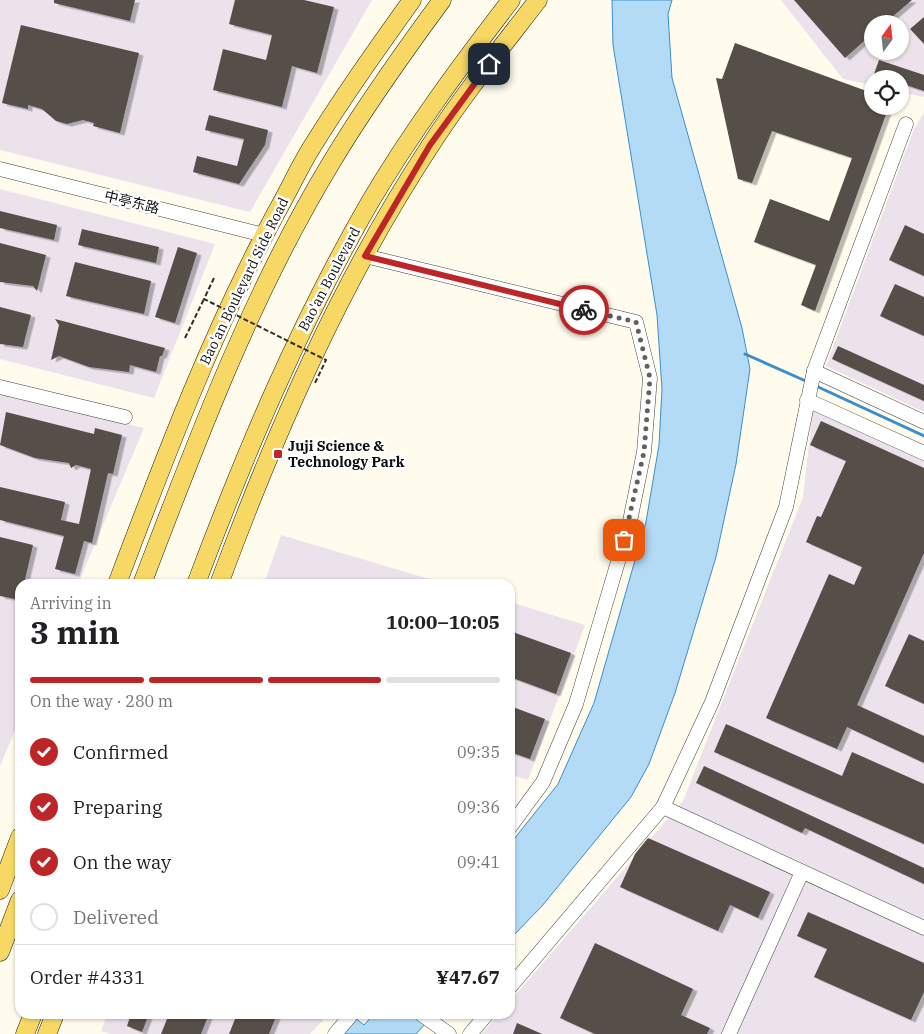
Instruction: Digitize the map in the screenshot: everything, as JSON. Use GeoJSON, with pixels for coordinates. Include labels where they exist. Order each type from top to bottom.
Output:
{"type":"FeatureCollection","features":[{"type":"Feature","properties":{"kind":"main road","name":"Bao'an Boulevard Side Road"},"geometry":{"type":"LineString","coordinates":[[119,579],[150,495],[218,328],[264,235],[310,151],[333,114],[412,0]]}},
{"type":"Feature","properties":{"kind":"main road"},"geometry":{"type":"LineString","coordinates":[[144,579],[218,388],[240,338],[330,163],[377,91],[442,0]]}},
{"type":"Feature","properties":{"kind":"main road","name":"Bao'an Boulevard"},"geometry":{"type":"LineString","coordinates":[[198,579],[240,466],[281,371],[325,283],[371,201],[413,133],[511,0]]}},
{"type":"Feature","properties":{"kind":"main road"},"geometry":{"type":"LineString","coordinates":[[221,579],[260,474],[312,358],[365,256],[430,145],[538,0]]}},
{"type":"Feature","properties":{"kind":"main road"},"geometry":{"type":"LineString","coordinates":[[333,114],[427,21]]}},
{"type":"Feature","properties":{"kind":"main road"},"geometry":{"type":"LineString","coordinates":[[240,466],[312,358]]}},
{"type":"Feature","properties":{"kind":"main road"},"geometry":{"type":"LineString","coordinates":[[150,495],[218,388]]}},
{"type":"Feature","properties":{"kind":"main road"},"geometry":{"type":"LineString","coordinates":[[0,890],[15,850]]}},
{"type":"Feature","properties":{"kind":"main road"},"geometry":{"type":"LineString","coordinates":[[0,952],[15,913]]}},
{"type":"Feature","properties":{"kind":"main road"},"geometry":{"type":"LineString","coordinates":[[25,1034],[31,1019]]}},
{"type":"Feature","properties":{"kind":"main road"},"geometry":{"type":"LineString","coordinates":[[47,1034],[53,1019]]}},
{"type":"Feature","properties":{"kind":"street"},"geometry":{"type":"LineString","coordinates":[[515,981],[663,808],[712,702],[786,507],[814,374],[906,124]]}},
{"type":"Feature","properties":{"kind":"street","name":"中亭东路"},"geometry":{"type":"LineString","coordinates":[[0,169],[264,235]]}},
{"type":"Feature","properties":{"kind":"street"},"geometry":{"type":"LineString","coordinates":[[365,256],[636,322],[650,378],[644,452],[630,521],[576,704],[543,782],[516,809]]}},
{"type":"Feature","properties":{"kind":"street"},"geometry":{"type":"LineString","coordinates":[[814,374],[924,422]]}},
{"type":"Feature","properties":{"kind":"street"},"geometry":{"type":"LineString","coordinates":[[0,387],[124,417]]}},
{"type":"Feature","properties":{"kind":"street"},"geometry":{"type":"LineString","coordinates":[[808,396],[924,453]]}},
{"type":"Feature","properties":{"kind":"street"},"geometry":{"type":"LineString","coordinates":[[663,808],[924,928]]}},
{"type":"Feature","properties":{"kind":"street"},"geometry":{"type":"LineString","coordinates":[[729,1034],[802,872]]}},
{"type":"Feature","properties":{"kind":"street"},"geometry":{"type":"LineString","coordinates":[[335,1034],[348,1019]]}},
{"type":"Feature","properties":{"kind":"street"},"geometry":{"type":"LineString","coordinates":[[429,1019],[449,1034]]}},
{"type":"Feature","properties":{"kind":"street"},"geometry":{"type":"LineString","coordinates":[[470,1034],[483,1019]]}},
{"type":"Feature","properties":{"kind":"path"},"geometry":{"type":"LineString","coordinates":[[185,338],[214,278]]}},
{"type":"Feature","properties":{"kind":"path"},"geometry":{"type":"LineString","coordinates":[[204,299],[326,360],[314,385]]}},
{"type":"Feature","properties":{"kind":"shaded area"},"geometry":{"type":"Polygon","coordinates":[[[0,0],[372,0],[250,212],[0,150],[0,0]]]}},
{"type":"Feature","properties":{"kind":"shaded area"},"geometry":{"type":"Polygon","coordinates":[[[781,0],[924,0],[924,97],[909,94],[909,70],[864,70],[864,83],[843,79],[781,0]]]}},
{"type":"Feature","properties":{"kind":"shaded area"},"geometry":{"type":"Polygon","coordinates":[[[924,113],[924,412],[826,366],[914,129],[924,113]]]}},
{"type":"Feature","properties":{"kind":"shaded area"},"geometry":{"type":"Polygon","coordinates":[[[0,189],[215,244],[154,398],[0,359],[0,189]]]}},
{"type":"Feature","properties":{"kind":"shaded area"},"geometry":{"type":"Polygon","coordinates":[[[0,393],[144,428],[80,579],[15,579],[15,731],[0,766],[0,393]]]}},
{"type":"Feature","properties":{"kind":"shaded area"},"geometry":{"type":"Polygon","coordinates":[[[813,409],[924,461],[924,1034],[481,1034],[494,1019],[515,1019],[515,995],[683,801],[803,497],[813,409]]]}},
{"type":"Feature","properties":{"kind":"shaded area"},"geometry":{"type":"Polygon","coordinates":[[[281,535],[429,579],[266,579],[281,535]]]}},
{"type":"Feature","properties":{"kind":"shaded area"},"geometry":{"type":"Polygon","coordinates":[[[515,604],[585,625],[528,780],[515,776],[515,604]]]}},
{"type":"Feature","properties":{"kind":"shaded area"},"geometry":{"type":"Polygon","coordinates":[[[106,1019],[324,1019],[310,1034],[111,1034],[101,1031],[106,1019]]]}},
{"type":"Feature","properties":{"kind":"water"},"geometry":{"type":"Polygon","coordinates":[[[612,0],[672,0],[668,14],[672,78],[742,328],[750,369],[736,464],[716,557],[675,693],[649,764],[631,797],[542,906],[515,934],[515,838],[558,784],[594,703],[646,522],[659,445],[662,389],[657,315],[613,45],[612,0]]]}},
{"type":"Feature","properties":{"kind":"water"},"geometry":{"type":"Polygon","coordinates":[[[352,1019],[356,1019],[364,1025],[369,1019],[430,1019],[416,1034],[339,1034],[352,1019]]]}},
{"type":"Feature","properties":{"kind":"building"},"geometry":{"type":"Polygon","coordinates":[[[54,0],[135,0],[130,21],[54,3],[54,0]]]}},
{"type":"Feature","properties":{"kind":"building"},"geometry":{"type":"Polygon","coordinates":[[[235,0],[304,0],[334,7],[317,73],[292,66],[282,107],[213,90],[223,49],[266,60],[272,35],[229,24],[235,0]]]}},
{"type":"Feature","properties":{"kind":"building"},"geometry":{"type":"Polygon","coordinates":[[[794,0],[912,0],[894,15],[864,15],[864,41],[845,58],[794,0]]]}},
{"type":"Feature","properties":{"kind":"building"},"geometry":{"type":"Polygon","coordinates":[[[924,17],[924,44],[910,29],[924,17]]]}},
{"type":"Feature","properties":{"kind":"building"},"geometry":{"type":"Polygon","coordinates":[[[21,25],[139,53],[120,133],[93,126],[94,123],[83,120],[67,124],[56,121],[42,109],[28,105],[28,109],[2,103],[21,25]]]}},
{"type":"Feature","properties":{"kind":"building"},"geometry":{"type":"Polygon","coordinates":[[[735,43],[864,90],[864,115],[886,115],[815,311],[801,305],[816,265],[754,242],[770,199],[829,221],[852,158],[772,131],[752,183],[738,179],[716,78],[722,79],[735,43]]]}},
{"type":"Feature","properties":{"kind":"building"},"geometry":{"type":"Polygon","coordinates":[[[879,60],[909,70],[875,70],[879,60]]]}},
{"type":"Feature","properties":{"kind":"building"},"geometry":{"type":"Polygon","coordinates":[[[909,70],[924,75],[924,91],[909,86],[909,70]]]}},
{"type":"Feature","properties":{"kind":"building"},"geometry":{"type":"Polygon","coordinates":[[[209,115],[268,130],[265,145],[239,184],[193,172],[197,156],[237,166],[244,139],[205,130],[209,115]]]}},
{"type":"Feature","properties":{"kind":"building"},"geometry":{"type":"Polygon","coordinates":[[[0,211],[57,225],[54,240],[0,228],[0,211]]]}},
{"type":"Feature","properties":{"kind":"building"},"geometry":{"type":"Polygon","coordinates":[[[905,225],[924,234],[924,276],[889,260],[905,225]]]}},
{"type":"Feature","properties":{"kind":"building"},"geometry":{"type":"Polygon","coordinates":[[[82,229],[159,247],[156,263],[78,245],[82,229]]]}},
{"type":"Feature","properties":{"kind":"building"},"geometry":{"type":"Polygon","coordinates":[[[0,243],[46,255],[37,291],[33,286],[0,282],[0,243]]]}},
{"type":"Feature","properties":{"kind":"building"},"geometry":{"type":"Polygon","coordinates":[[[178,247],[197,253],[175,323],[155,317],[178,247]]]}},
{"type":"Feature","properties":{"kind":"building"},"geometry":{"type":"Polygon","coordinates":[[[75,262],[151,281],[144,314],[66,296],[75,262]]]}},
{"type":"Feature","properties":{"kind":"building"},"geometry":{"type":"Polygon","coordinates":[[[895,284],[924,297],[924,336],[880,316],[895,284]]]}},
{"type":"Feature","properties":{"kind":"building"},"geometry":{"type":"Polygon","coordinates":[[[0,307],[31,315],[23,347],[0,344],[0,307]]]}},
{"type":"Feature","properties":{"kind":"building"},"geometry":{"type":"Polygon","coordinates":[[[55,319],[165,348],[162,356],[160,356],[156,372],[130,365],[129,372],[89,367],[59,356],[51,360],[59,325],[55,319]]]}},
{"type":"Feature","properties":{"kind":"building"},"geometry":{"type":"Polygon","coordinates":[[[838,346],[924,385],[924,401],[832,359],[838,346]]]}},
{"type":"Feature","properties":{"kind":"building"},"geometry":{"type":"Polygon","coordinates":[[[6,412],[94,434],[95,428],[122,435],[113,474],[108,473],[92,543],[84,541],[75,574],[55,569],[64,536],[0,520],[0,487],[65,502],[61,520],[79,524],[91,469],[76,465],[71,468],[69,463],[35,458],[0,445],[6,412]]]}},
{"type":"Feature","properties":{"kind":"building"},"geometry":{"type":"Polygon","coordinates":[[[821,421],[924,468],[924,553],[857,705],[924,736],[924,763],[847,727],[837,749],[766,718],[829,574],[854,585],[862,567],[806,542],[817,516],[821,517],[846,461],[810,445],[821,421]]]}},
{"type":"Feature","properties":{"kind":"building"},"geometry":{"type":"Polygon","coordinates":[[[0,537],[33,545],[25,579],[15,579],[15,599],[0,596],[0,537]]]}},
{"type":"Feature","properties":{"kind":"building"},"geometry":{"type":"Polygon","coordinates":[[[515,633],[571,653],[556,694],[515,679],[515,633]]]}},
{"type":"Feature","properties":{"kind":"building"},"geometry":{"type":"Polygon","coordinates":[[[909,634],[924,641],[924,704],[885,686],[909,634]]]}},
{"type":"Feature","properties":{"kind":"building"},"geometry":{"type":"Polygon","coordinates":[[[515,708],[545,719],[530,759],[515,754],[515,708]]]}},
{"type":"Feature","properties":{"kind":"building"},"geometry":{"type":"Polygon","coordinates":[[[726,724],[842,776],[852,752],[924,784],[924,844],[714,752],[726,724]]]}},
{"type":"Feature","properties":{"kind":"building"},"geometry":{"type":"Polygon","coordinates":[[[704,766],[924,868],[924,884],[805,828],[802,833],[696,783],[704,766]]]}},
{"type":"Feature","properties":{"kind":"building"},"geometry":{"type":"Polygon","coordinates":[[[648,838],[770,892],[758,918],[730,905],[718,931],[620,887],[635,854],[648,838]]]}},
{"type":"Feature","properties":{"kind":"building"},"geometry":{"type":"Polygon","coordinates":[[[808,912],[924,963],[924,992],[911,1020],[814,977],[827,949],[797,936],[808,912]]]}},
{"type":"Feature","properties":{"kind":"building"},"geometry":{"type":"Polygon","coordinates":[[[595,943],[693,989],[681,1015],[710,1028],[707,1034],[595,1034],[560,1018],[595,943]]]}},
{"type":"Feature","properties":{"kind":"building"},"geometry":{"type":"Polygon","coordinates":[[[129,1019],[147,1019],[142,1032],[127,1026],[129,1019]]]}},
{"type":"Feature","properties":{"kind":"building"},"geometry":{"type":"Polygon","coordinates":[[[167,1019],[207,1019],[201,1034],[161,1034],[167,1019]]]}},
{"type":"Feature","properties":{"kind":"building"},"geometry":{"type":"Polygon","coordinates":[[[235,1019],[275,1019],[269,1034],[229,1034],[235,1019]]]}},
{"type":"Feature","properties":{"kind":"building"},"geometry":{"type":"Polygon","coordinates":[[[517,1023],[542,1034],[513,1034],[517,1023]]]}},
{"type":"Feature","properties":{"kind":"waterway"},"geometry":{"type":"LineString","coordinates":[[745,354],[808,382]]}},
{"type":"Feature","properties":{"kind":"waterway"},"geometry":{"type":"LineString","coordinates":[[816,386],[924,436]]}},
{"type":"Feature","properties":{"kind":"way so far"},"geometry":{"type":"LineString","coordinates":[[584,310],[636,322],[650,378],[644,452],[630,521],[624,540]]}},
{"type":"Feature","properties":{"kind":"place","name":"Juji Science & Technology Park"},"geometry":{"type":"Point","coordinates":[278,454]}},
{"type":"Feature","properties":{"kind":"route"},"geometry":{"type":"LineString","coordinates":[[489,64],[430,145],[389,212],[365,256],[584,310]]}}]}
